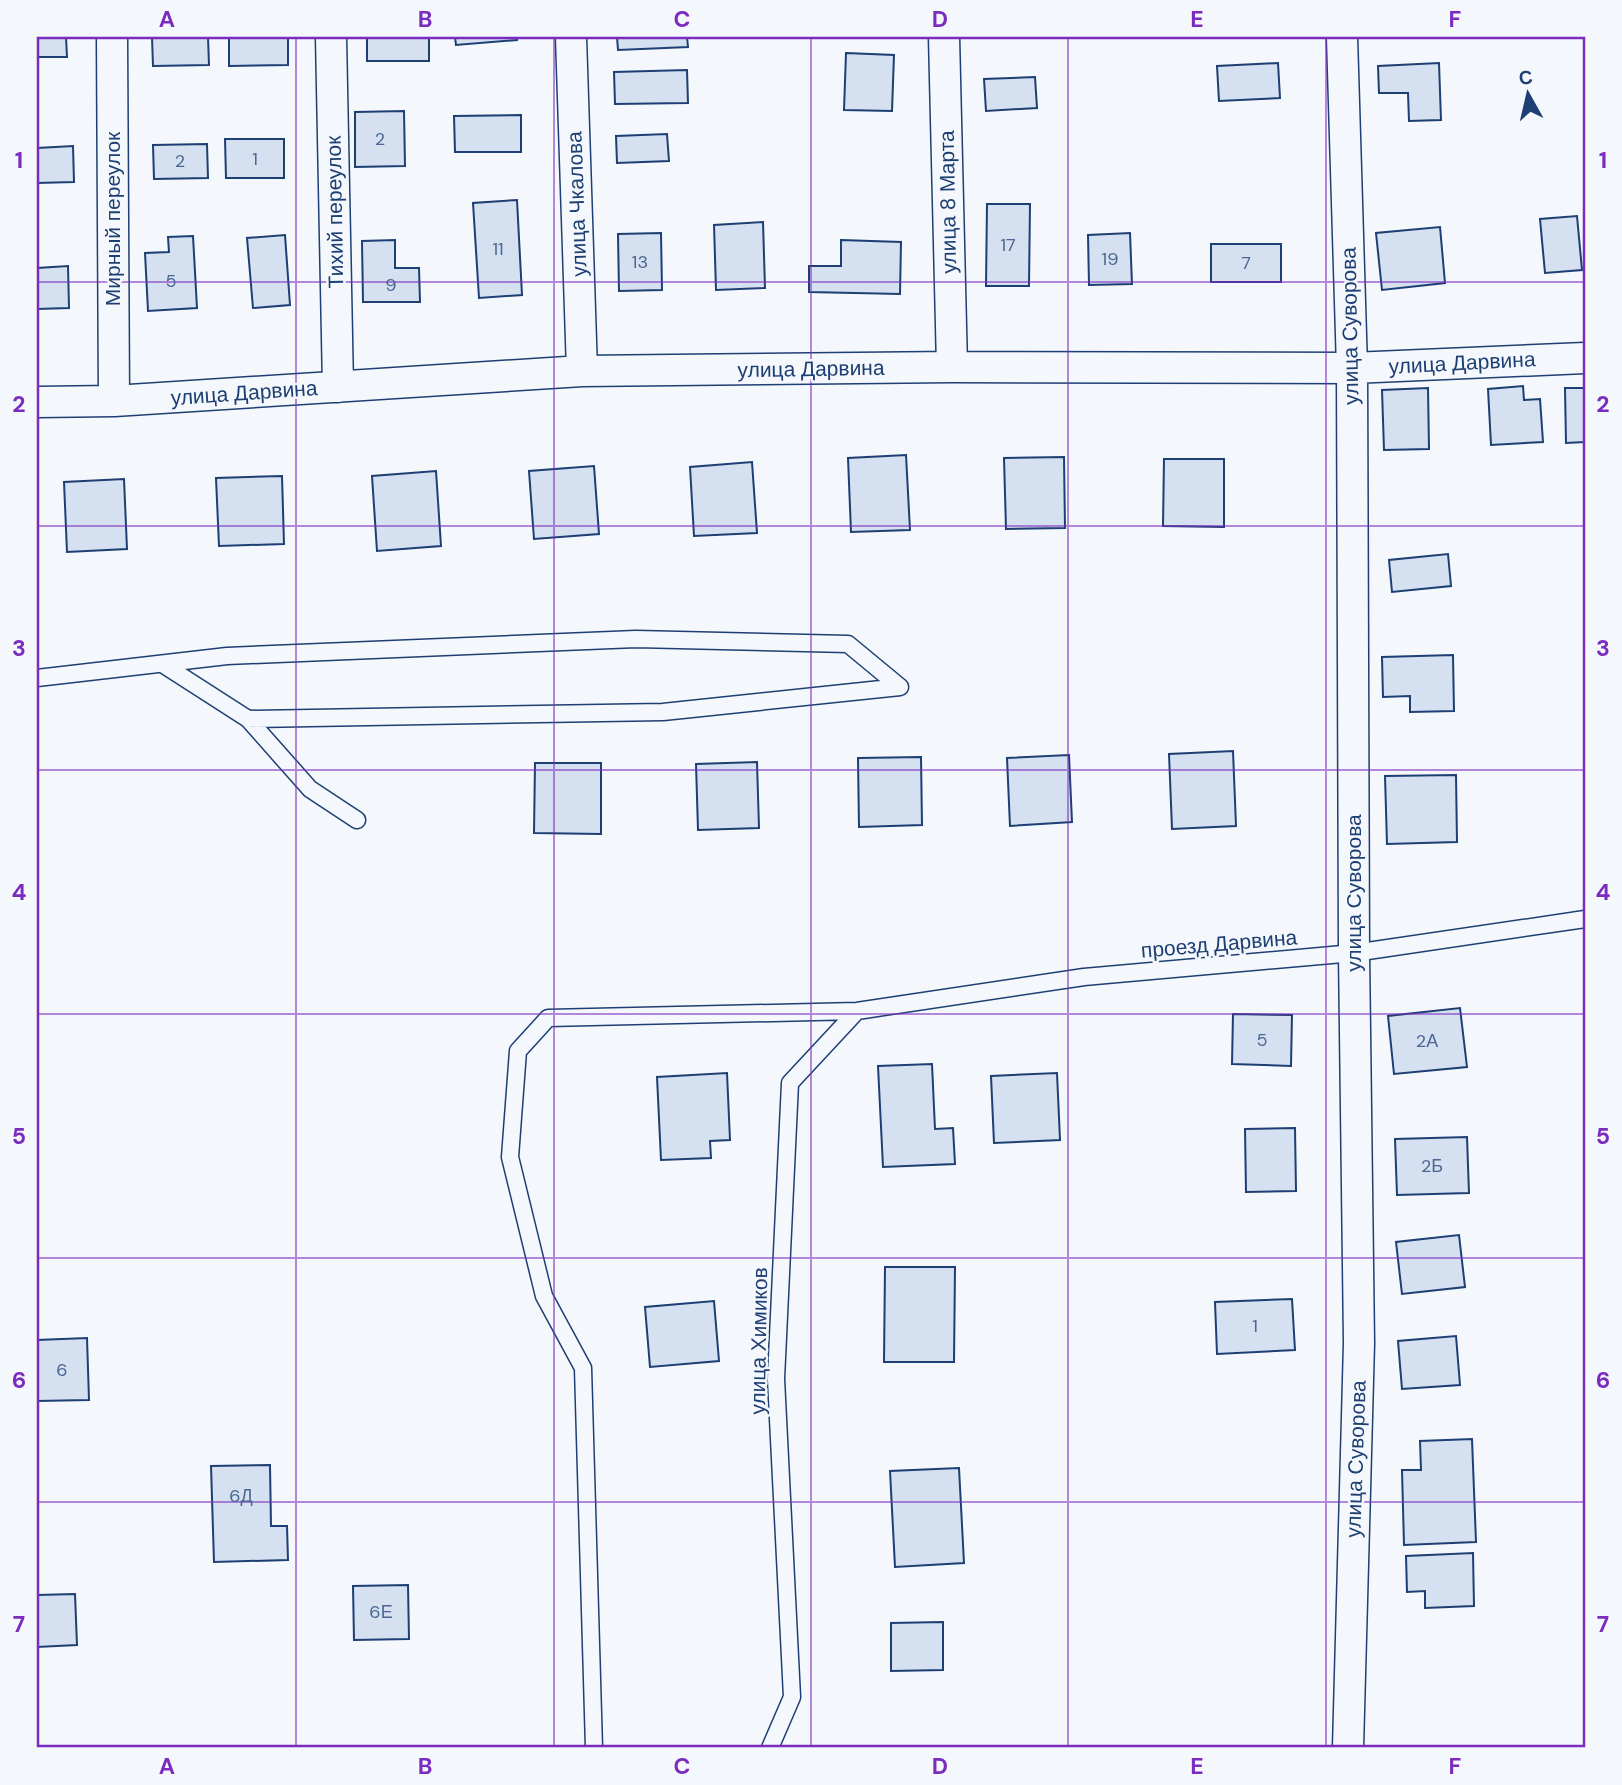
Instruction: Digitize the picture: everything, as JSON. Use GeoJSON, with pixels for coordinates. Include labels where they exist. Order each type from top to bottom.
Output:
{"type":"FeatureCollection","features":[{"type":"Feature","properties":{"kind":"street","name":"Мирный переулок"},"geometry":{"type":"LineString","coordinates":[[112,37],[114,401]]}},
{"type":"Feature","properties":{"kind":"street","name":"Тихий переулок"},"geometry":{"type":"LineString","coordinates":[[331,37],[338,387]]}},
{"type":"Feature","properties":{"kind":"street","name":"улица Чкалова"},"geometry":{"type":"LineString","coordinates":[[571,37],[582,371]]}},
{"type":"Feature","properties":{"kind":"street","name":"улица 8 Марта"},"geometry":{"type":"LineString","coordinates":[[944,37],[953,368]]}},
{"type":"Feature","properties":{"kind":"street","name":"улица Суворова"},"geometry":{"type":"LineString","coordinates":[[1342,37],[1352,368],[1354,953],[1359,1343],[1348,1748]]}},
{"type":"Feature","properties":{"kind":"street","name":"улица Дарвина"},"geometry":{"type":"LineString","coordinates":[[37,402],[114,401],[582,371],[1352,368],[1585,358]]}},
{"type":"Feature","properties":{"kind":"lane"},"geometry":{"type":"LineString","coordinates":[[37,678],[226,656],[636,639],[848,644],[900,687],[663,712],[248,719]]}},
{"type":"Feature","properties":{"kind":"lane"},"geometry":{"type":"LineString","coordinates":[[164,665],[248,719],[310,789],[357,820]]}},
{"type":"Feature","properties":{"kind":"lane","name":"проезд Дарвина"},"geometry":{"type":"LineString","coordinates":[[594,1748],[583,1367],[544,1297],[510,1157],[519,1051],[548,1018],[857,1011],[1084,977],[1354,953],[1585,919]]}},
{"type":"Feature","properties":{"kind":"lane","name":"улица Химиков"},"geometry":{"type":"LineString","coordinates":[[770,1748],[792,1697],[776,1379],[790,1083],[857,1011]]}},
{"type":"Feature","properties":{"kind":"building"},"geometry":{"type":"Polygon","coordinates":[[[37,37],[66,37],[67,57],[37,57],[37,37]]]}},
{"type":"Feature","properties":{"kind":"building"},"geometry":{"type":"Polygon","coordinates":[[[152,37],[208,37],[209,65],[153,66],[152,37]]]}},
{"type":"Feature","properties":{"kind":"building"},"geometry":{"type":"Polygon","coordinates":[[[229,37],[288,37],[288,65],[229,66],[229,37]]]}},
{"type":"Feature","properties":{"kind":"building"},"geometry":{"type":"Polygon","coordinates":[[[367,37],[429,37],[429,61],[367,61],[367,37]]]}},
{"type":"Feature","properties":{"kind":"building"},"geometry":{"type":"Polygon","coordinates":[[[455,37],[517,37],[517,40],[456,45],[455,37]]]}},
{"type":"Feature","properties":{"kind":"building"},"geometry":{"type":"Polygon","coordinates":[[[617,37],[687,37],[688,47],[618,50],[617,37]]]}},
{"type":"Feature","properties":{"kind":"building"},"geometry":{"type":"Polygon","coordinates":[[[846,53],[894,55],[892,111],[844,110],[846,53]]]}},
{"type":"Feature","properties":{"kind":"building"},"geometry":{"type":"Polygon","coordinates":[[[1278,63],[1280,98],[1219,101],[1217,66],[1278,63]]]}},
{"type":"Feature","properties":{"kind":"building"},"geometry":{"type":"Polygon","coordinates":[[[1439,63],[1441,120],[1409,121],[1408,93],[1379,93],[1378,66],[1439,63]]]}},
{"type":"Feature","properties":{"kind":"building"},"geometry":{"type":"Polygon","coordinates":[[[687,70],[688,103],[615,104],[614,72],[687,70]]]}},
{"type":"Feature","properties":{"kind":"building"},"geometry":{"type":"Polygon","coordinates":[[[1035,77],[1037,108],[986,111],[984,79],[1035,77]]]}},
{"type":"Feature","properties":{"kind":"building"},"geometry":{"type":"Polygon","coordinates":[[[404,111],[405,166],[355,167],[355,112],[404,111]]]}},
{"type":"Feature","properties":{"kind":"building"},"geometry":{"type":"Polygon","coordinates":[[[521,115],[521,152],[455,152],[454,116],[521,115]]]}},
{"type":"Feature","properties":{"kind":"building"},"geometry":{"type":"Polygon","coordinates":[[[667,134],[669,161],[617,163],[616,136],[667,134]]]}},
{"type":"Feature","properties":{"kind":"building"},"geometry":{"type":"Polygon","coordinates":[[[225,139],[284,139],[284,178],[226,178],[225,139]]]}},
{"type":"Feature","properties":{"kind":"building"},"geometry":{"type":"Polygon","coordinates":[[[207,144],[208,178],[154,179],[153,145],[207,144]]]}},
{"type":"Feature","properties":{"kind":"building"},"geometry":{"type":"Polygon","coordinates":[[[73,146],[74,182],[37,183],[37,148],[73,146]]]}},
{"type":"Feature","properties":{"kind":"building"},"geometry":{"type":"Polygon","coordinates":[[[517,200],[522,295],[479,298],[473,203],[517,200]]]}},
{"type":"Feature","properties":{"kind":"building"},"geometry":{"type":"Polygon","coordinates":[[[987,204],[1030,204],[1029,286],[986,286],[987,204]]]}},
{"type":"Feature","properties":{"kind":"building"},"geometry":{"type":"Polygon","coordinates":[[[1577,216],[1582,270],[1545,273],[1540,219],[1577,216]]]}},
{"type":"Feature","properties":{"kind":"building"},"geometry":{"type":"Polygon","coordinates":[[[763,222],[765,288],[716,290],[714,225],[763,222]]]}},
{"type":"Feature","properties":{"kind":"building"},"geometry":{"type":"Polygon","coordinates":[[[1440,227],[1445,283],[1382,290],[1376,233],[1440,227]]]}},
{"type":"Feature","properties":{"kind":"building"},"geometry":{"type":"Polygon","coordinates":[[[661,233],[662,290],[619,291],[618,234],[661,233]]]}},
{"type":"Feature","properties":{"kind":"building"},"geometry":{"type":"Polygon","coordinates":[[[1130,233],[1132,284],[1089,285],[1088,235],[1130,233]]]}},
{"type":"Feature","properties":{"kind":"building"},"geometry":{"type":"Polygon","coordinates":[[[285,235],[290,305],[253,308],[247,238],[285,235]]]}},
{"type":"Feature","properties":{"kind":"building"},"geometry":{"type":"Polygon","coordinates":[[[193,236],[197,308],[148,311],[145,253],[169,252],[168,237],[193,236]]]}},
{"type":"Feature","properties":{"kind":"building"},"geometry":{"type":"Polygon","coordinates":[[[395,240],[395,268],[419,268],[420,302],[363,302],[362,241],[395,240]]]}},
{"type":"Feature","properties":{"kind":"building"},"geometry":{"type":"Polygon","coordinates":[[[841,240],[901,242],[900,294],[809,292],[809,266],[841,266],[841,240]]]}},
{"type":"Feature","properties":{"kind":"building"},"geometry":{"type":"Polygon","coordinates":[[[1211,244],[1281,244],[1281,282],[1211,282],[1211,244]]]}},
{"type":"Feature","properties":{"kind":"building"},"geometry":{"type":"Polygon","coordinates":[[[68,266],[69,308],[37,309],[37,268],[68,266]]]}},
{"type":"Feature","properties":{"kind":"building"},"geometry":{"type":"Polygon","coordinates":[[[1523,386],[1524,400],[1540,399],[1543,442],[1491,445],[1488,389],[1523,386]]]}},
{"type":"Feature","properties":{"kind":"building"},"geometry":{"type":"Polygon","coordinates":[[[1428,388],[1429,449],[1384,450],[1382,390],[1428,388]]]}},
{"type":"Feature","properties":{"kind":"building"},"geometry":{"type":"Polygon","coordinates":[[[1565,388],[1585,388],[1585,442],[1566,443],[1565,388]]]}},
{"type":"Feature","properties":{"kind":"building"},"geometry":{"type":"Polygon","coordinates":[[[906,455],[910,530],[851,532],[848,458],[906,455]]]}},
{"type":"Feature","properties":{"kind":"building"},"geometry":{"type":"Polygon","coordinates":[[[1064,457],[1065,528],[1006,529],[1004,458],[1064,457]]]}},
{"type":"Feature","properties":{"kind":"building"},"geometry":{"type":"Polygon","coordinates":[[[1164,459],[1224,459],[1224,527],[1163,526],[1164,459]]]}},
{"type":"Feature","properties":{"kind":"building"},"geometry":{"type":"Polygon","coordinates":[[[752,462],[757,533],[694,536],[690,467],[752,462]]]}},
{"type":"Feature","properties":{"kind":"building"},"geometry":{"type":"Polygon","coordinates":[[[594,466],[599,534],[534,539],[529,471],[594,466]]]}},
{"type":"Feature","properties":{"kind":"building"},"geometry":{"type":"Polygon","coordinates":[[[436,471],[441,546],[377,551],[372,476],[436,471]]]}},
{"type":"Feature","properties":{"kind":"building"},"geometry":{"type":"Polygon","coordinates":[[[282,476],[284,544],[219,546],[216,478],[282,476]]]}},
{"type":"Feature","properties":{"kind":"building"},"geometry":{"type":"Polygon","coordinates":[[[124,479],[127,549],[67,552],[64,482],[124,479]]]}},
{"type":"Feature","properties":{"kind":"building"},"geometry":{"type":"Polygon","coordinates":[[[1448,554],[1451,586],[1392,592],[1389,560],[1448,554]]]}},
{"type":"Feature","properties":{"kind":"building"},"geometry":{"type":"Polygon","coordinates":[[[1453,655],[1454,711],[1410,712],[1410,696],[1383,697],[1382,657],[1453,655]]]}},
{"type":"Feature","properties":{"kind":"building"},"geometry":{"type":"Polygon","coordinates":[[[1233,751],[1236,826],[1172,829],[1169,754],[1233,751]]]}},
{"type":"Feature","properties":{"kind":"building"},"geometry":{"type":"Polygon","coordinates":[[[1069,755],[1072,822],[1010,826],[1007,758],[1069,755]]]}},
{"type":"Feature","properties":{"kind":"building"},"geometry":{"type":"Polygon","coordinates":[[[921,757],[922,825],[859,827],[858,758],[921,757]]]}},
{"type":"Feature","properties":{"kind":"building"},"geometry":{"type":"Polygon","coordinates":[[[757,762],[759,828],[698,830],[696,764],[757,762]]]}},
{"type":"Feature","properties":{"kind":"building"},"geometry":{"type":"Polygon","coordinates":[[[535,763],[601,763],[601,834],[534,833],[535,763]]]}},
{"type":"Feature","properties":{"kind":"building"},"geometry":{"type":"Polygon","coordinates":[[[1456,775],[1457,842],[1387,844],[1385,776],[1456,775]]]}},
{"type":"Feature","properties":{"kind":"building"},"geometry":{"type":"Polygon","coordinates":[[[1460,1008],[1467,1067],[1394,1074],[1388,1016],[1460,1008]]]}},
{"type":"Feature","properties":{"kind":"building"},"geometry":{"type":"Polygon","coordinates":[[[1233,1014],[1292,1015],[1291,1066],[1232,1064],[1233,1014]]]}},
{"type":"Feature","properties":{"kind":"building"},"geometry":{"type":"Polygon","coordinates":[[[932,1064],[935,1129],[953,1128],[955,1164],[883,1167],[878,1066],[932,1064]]]}},
{"type":"Feature","properties":{"kind":"building"},"geometry":{"type":"Polygon","coordinates":[[[727,1073],[730,1140],[710,1141],[711,1158],[661,1160],[657,1077],[727,1073]]]}},
{"type":"Feature","properties":{"kind":"building"},"geometry":{"type":"Polygon","coordinates":[[[1057,1073],[1060,1140],[994,1143],[991,1076],[1057,1073]]]}},
{"type":"Feature","properties":{"kind":"building"},"geometry":{"type":"Polygon","coordinates":[[[1295,1128],[1296,1191],[1246,1192],[1245,1129],[1295,1128]]]}},
{"type":"Feature","properties":{"kind":"building"},"geometry":{"type":"Polygon","coordinates":[[[1467,1137],[1469,1193],[1397,1195],[1395,1139],[1467,1137]]]}},
{"type":"Feature","properties":{"kind":"building"},"geometry":{"type":"Polygon","coordinates":[[[1459,1235],[1465,1287],[1402,1294],[1396,1242],[1459,1235]]]}},
{"type":"Feature","properties":{"kind":"building"},"geometry":{"type":"Polygon","coordinates":[[[885,1267],[955,1267],[954,1362],[884,1362],[885,1267]]]}},
{"type":"Feature","properties":{"kind":"building"},"geometry":{"type":"Polygon","coordinates":[[[1292,1299],[1295,1350],[1217,1354],[1215,1302],[1292,1299]]]}},
{"type":"Feature","properties":{"kind":"building"},"geometry":{"type":"Polygon","coordinates":[[[714,1301],[719,1361],[650,1367],[645,1307],[714,1301]]]}},
{"type":"Feature","properties":{"kind":"building"},"geometry":{"type":"Polygon","coordinates":[[[1456,1336],[1460,1385],[1402,1389],[1398,1341],[1456,1336]]]}},
{"type":"Feature","properties":{"kind":"building"},"geometry":{"type":"Polygon","coordinates":[[[87,1338],[89,1400],[37,1401],[37,1340],[87,1338]]]}},
{"type":"Feature","properties":{"kind":"building"},"geometry":{"type":"Polygon","coordinates":[[[1472,1439],[1476,1542],[1404,1545],[1402,1470],[1421,1470],[1420,1441],[1472,1439]]]}},
{"type":"Feature","properties":{"kind":"building"},"geometry":{"type":"Polygon","coordinates":[[[270,1465],[271,1526],[287,1526],[288,1560],[214,1562],[211,1466],[270,1465]]]}},
{"type":"Feature","properties":{"kind":"building"},"geometry":{"type":"Polygon","coordinates":[[[959,1468],[964,1563],[895,1567],[890,1471],[959,1468]]]}},
{"type":"Feature","properties":{"kind":"building"},"geometry":{"type":"Polygon","coordinates":[[[1473,1553],[1474,1606],[1425,1608],[1425,1591],[1407,1592],[1406,1556],[1473,1553]]]}},
{"type":"Feature","properties":{"kind":"building"},"geometry":{"type":"Polygon","coordinates":[[[408,1585],[409,1639],[354,1640],[353,1586],[408,1585]]]}},
{"type":"Feature","properties":{"kind":"building"},"geometry":{"type":"Polygon","coordinates":[[[75,1594],[77,1645],[37,1647],[37,1595],[75,1594]]]}},
{"type":"Feature","properties":{"kind":"building"},"geometry":{"type":"Polygon","coordinates":[[[943,1622],[943,1670],[891,1671],[891,1623],[943,1622]]]}}]}
